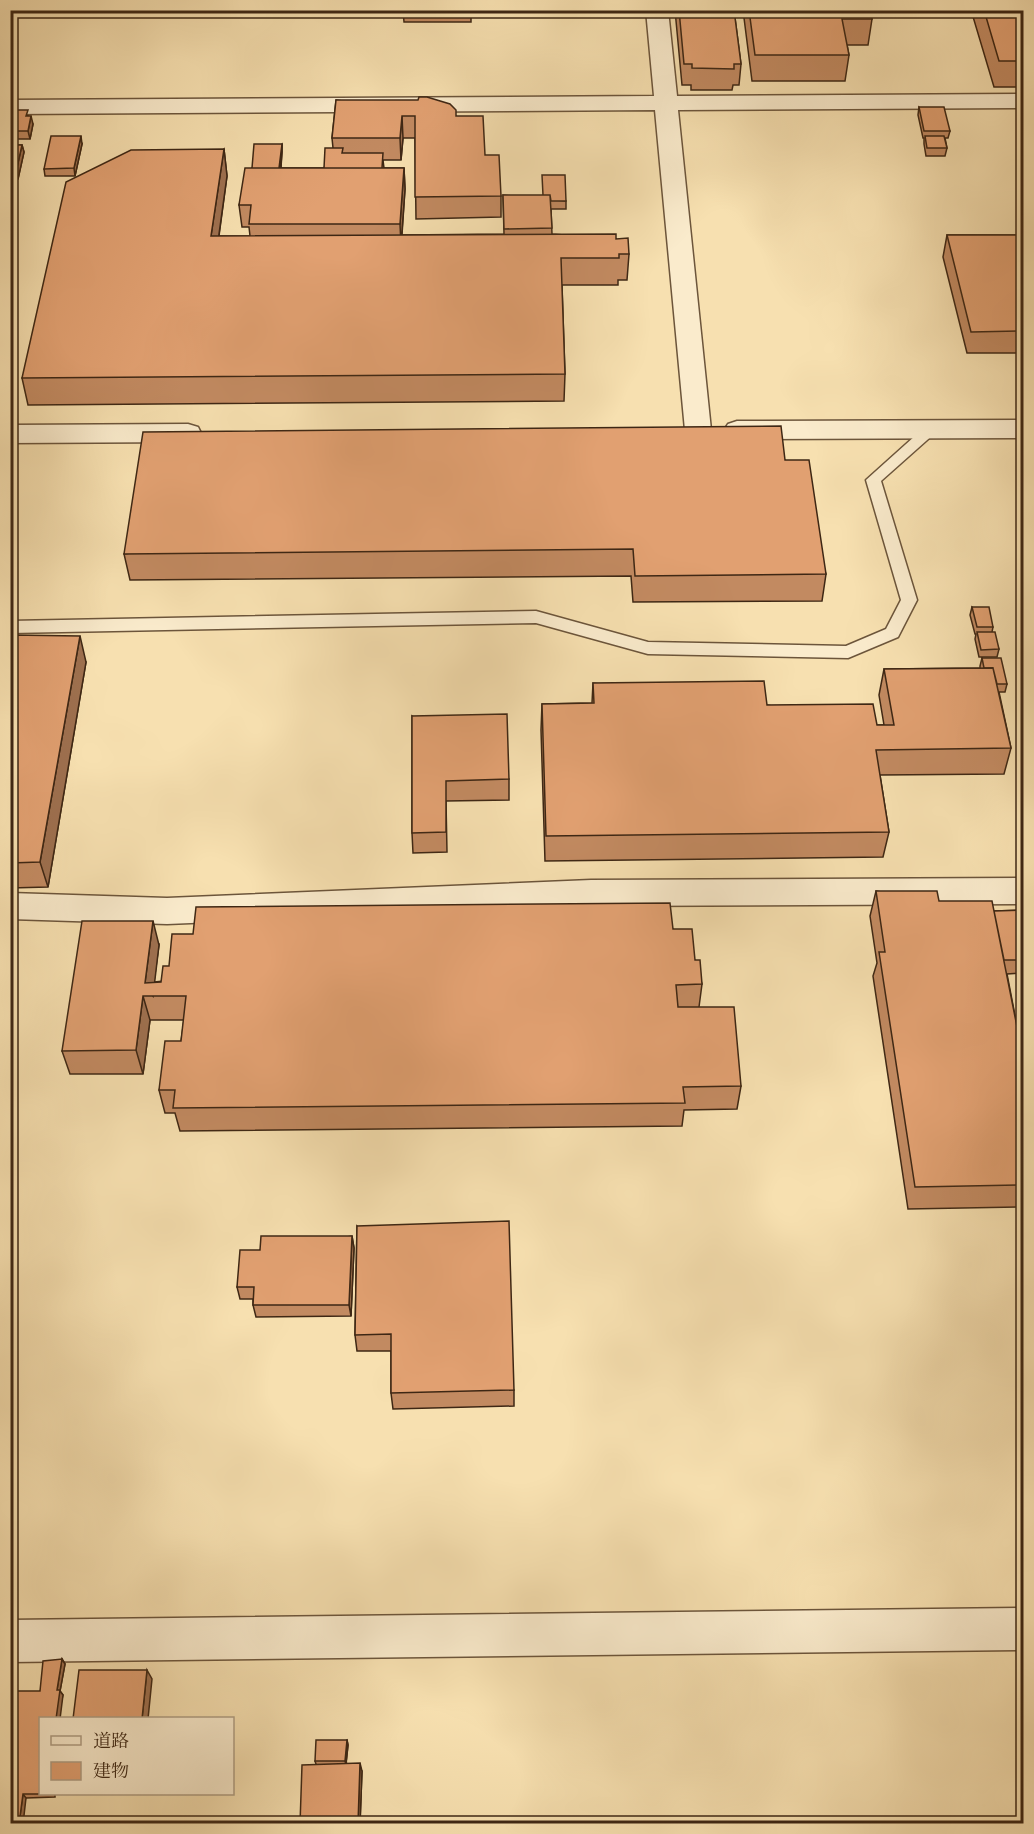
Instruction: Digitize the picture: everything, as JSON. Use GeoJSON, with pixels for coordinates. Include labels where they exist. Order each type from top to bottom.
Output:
{"type":"FeatureCollection","features":[{"type":"Feature","properties":{"kind":"street"},"geometry":{"type":"LineString","coordinates":[[657,10],[667,103],[686,430],[1023,429]]}},
{"type":"Feature","properties":{"kind":"street"},"geometry":{"type":"LineString","coordinates":[[10,108],[1023,101]]}},
{"type":"Feature","properties":{"kind":"street"},"geometry":{"type":"LineString","coordinates":[[10,434],[212,433]]}},
{"type":"Feature","properties":{"kind":"street"},"geometry":{"type":"LineString","coordinates":[[10,906],[167,911],[591,894],[1023,891]]}},
{"type":"Feature","properties":{"kind":"street"},"geometry":{"type":"LineString","coordinates":[[10,1641],[1023,1629]]}},
{"type":"Feature","properties":{"kind":"lane"},"geometry":{"type":"LineString","coordinates":[[10,627],[536,617],[648,648],[848,651],[892,633],[909,600],[873,480],[930,429]]}},
{"type":"Feature","properties":{"kind":"building"},"geometry":{"type":"Polygon","coordinates":[[[679,10],[734,10],[741,64],[734,64],[734,69],[692,68],[692,64],[684,64],[679,10]]]}},
{"type":"Feature","properties":{"kind":"building"},"geometry":{"type":"Polygon","coordinates":[[[749,10],[870,10],[872,19],[842,19],[849,55],[755,55],[749,10]]]}},
{"type":"Feature","properties":{"kind":"building"},"geometry":{"type":"Polygon","coordinates":[[[984,10],[1023,10],[1023,61],[999,61],[984,10]]]}},
{"type":"Feature","properties":{"kind":"building"},"geometry":{"type":"Polygon","coordinates":[[[419,97],[450,104],[456,110],[456,116],[483,116],[485,155],[499,155],[501,196],[415,197],[415,116],[402,116],[400,138],[332,138],[336,100],[418,100],[419,97]]]}},
{"type":"Feature","properties":{"kind":"building"},"geometry":{"type":"Polygon","coordinates":[[[919,107],[944,107],[950,131],[924,131],[919,107]]]}},
{"type":"Feature","properties":{"kind":"building"},"geometry":{"type":"Polygon","coordinates":[[[10,110],[28,110],[26,116],[31,116],[28,131],[10,131],[10,110]]]}},
{"type":"Feature","properties":{"kind":"building"},"geometry":{"type":"Polygon","coordinates":[[[51,136],[81,136],[74,168],[44,169],[51,136]]]}},
{"type":"Feature","properties":{"kind":"building"},"geometry":{"type":"Polygon","coordinates":[[[925,136],[944,136],[947,148],[927,148],[925,136]]]}},
{"type":"Feature","properties":{"kind":"building"},"geometry":{"type":"Polygon","coordinates":[[[254,144],[282,144],[279,168],[252,168],[254,144]]]}},
{"type":"Feature","properties":{"kind":"building"},"geometry":{"type":"Polygon","coordinates":[[[10,145],[22,145],[16,172],[10,172],[10,145]]]}},
{"type":"Feature","properties":{"kind":"building"},"geometry":{"type":"Polygon","coordinates":[[[325,148],[343,148],[342,153],[383,153],[382,168],[324,168],[325,148]]]}},
{"type":"Feature","properties":{"kind":"building"},"geometry":{"type":"Polygon","coordinates":[[[224,149],[211,236],[616,234],[616,239],[628,238],[629,254],[619,254],[619,258],[561,258],[565,374],[22,378],[66,182],[131,150],[224,149]]]}},
{"type":"Feature","properties":{"kind":"building"},"geometry":{"type":"Polygon","coordinates":[[[245,168],[404,168],[400,224],[249,224],[251,205],[239,205],[245,168]]]}},
{"type":"Feature","properties":{"kind":"building"},"geometry":{"type":"Polygon","coordinates":[[[542,175],[565,175],[566,201],[551,201],[550,195],[543,195],[542,175]]]}},
{"type":"Feature","properties":{"kind":"building"},"geometry":{"type":"Polygon","coordinates":[[[503,195],[550,195],[552,228],[504,229],[503,195]]]}},
{"type":"Feature","properties":{"kind":"building"},"geometry":{"type":"Polygon","coordinates":[[[947,235],[1023,235],[1023,331],[971,332],[947,235]]]}},
{"type":"Feature","properties":{"kind":"building"},"geometry":{"type":"Polygon","coordinates":[[[781,426],[785,460],[809,460],[826,574],[635,576],[633,549],[124,554],[143,432],[781,426]]]}},
{"type":"Feature","properties":{"kind":"building"},"geometry":{"type":"Polygon","coordinates":[[[972,607],[989,607],[993,627],[977,627],[972,607]]]}},
{"type":"Feature","properties":{"kind":"building"},"geometry":{"type":"Polygon","coordinates":[[[977,632],[995,632],[999,649],[981,650],[977,632]]]}},
{"type":"Feature","properties":{"kind":"building"},"geometry":{"type":"Polygon","coordinates":[[[10,635],[80,636],[40,862],[10,863],[10,635]]]}},
{"type":"Feature","properties":{"kind":"building"},"geometry":{"type":"Polygon","coordinates":[[[982,658],[1001,658],[1007,684],[997,684],[993,668],[984,668],[982,658]]]}},
{"type":"Feature","properties":{"kind":"building"},"geometry":{"type":"Polygon","coordinates":[[[993,668],[1011,748],[876,750],[889,832],[546,836],[542,704],[594,703],[593,683],[764,681],[767,705],[873,704],[877,725],[894,725],[884,669],[993,668]]]}},
{"type":"Feature","properties":{"kind":"building"},"geometry":{"type":"Polygon","coordinates":[[[507,714],[509,779],[446,781],[446,832],[412,833],[412,716],[507,714]]]}},
{"type":"Feature","properties":{"kind":"building"},"geometry":{"type":"Polygon","coordinates":[[[876,891],[937,891],[939,901],[992,901],[1023,1057],[1023,1185],[915,1187],[879,952],[885,952],[876,891]]]}},
{"type":"Feature","properties":{"kind":"building"},"geometry":{"type":"Polygon","coordinates":[[[670,903],[673,929],[692,929],[695,960],[700,960],[702,984],[676,985],[678,1007],[734,1007],[741,1086],[683,1087],[685,1103],[173,1108],[175,1090],[159,1090],[165,1041],[181,1041],[186,996],[143,996],[136,1050],[62,1051],[82,921],[153,921],[145,983],[161,982],[163,966],[169,966],[172,934],[193,934],[196,907],[670,903]]]}},
{"type":"Feature","properties":{"kind":"building"},"geometry":{"type":"Polygon","coordinates":[[[1023,910],[1023,960],[1004,960],[994,911],[1023,910]]]}},
{"type":"Feature","properties":{"kind":"building"},"geometry":{"type":"Polygon","coordinates":[[[509,1221],[514,1390],[391,1393],[391,1334],[355,1335],[357,1226],[509,1221]]]}},
{"type":"Feature","properties":{"kind":"building"},"geometry":{"type":"Polygon","coordinates":[[[261,1236],[352,1236],[349,1305],[253,1305],[254,1287],[237,1287],[240,1250],[260,1250],[261,1236]]]}},
{"type":"Feature","properties":{"kind":"building"},"geometry":{"type":"Polygon","coordinates":[[[62,1659],[57,1690],[60,1690],[56,1717],[39,1717],[39,1794],[23,1794],[19,1824],[10,1824],[10,1691],[40,1691],[43,1661],[62,1659]]]}},
{"type":"Feature","properties":{"kind":"building"},"geometry":{"type":"Polygon","coordinates":[[[79,1670],[147,1670],[142,1717],[73,1717],[79,1670]]]}},
{"type":"Feature","properties":{"kind":"building"},"geometry":{"type":"Polygon","coordinates":[[[316,1740],[347,1740],[345,1761],[315,1761],[316,1740]]]}},
{"type":"Feature","properties":{"kind":"building"},"geometry":{"type":"Polygon","coordinates":[[[360,1763],[358,1824],[300,1824],[302,1765],[360,1763]]]}}]}
